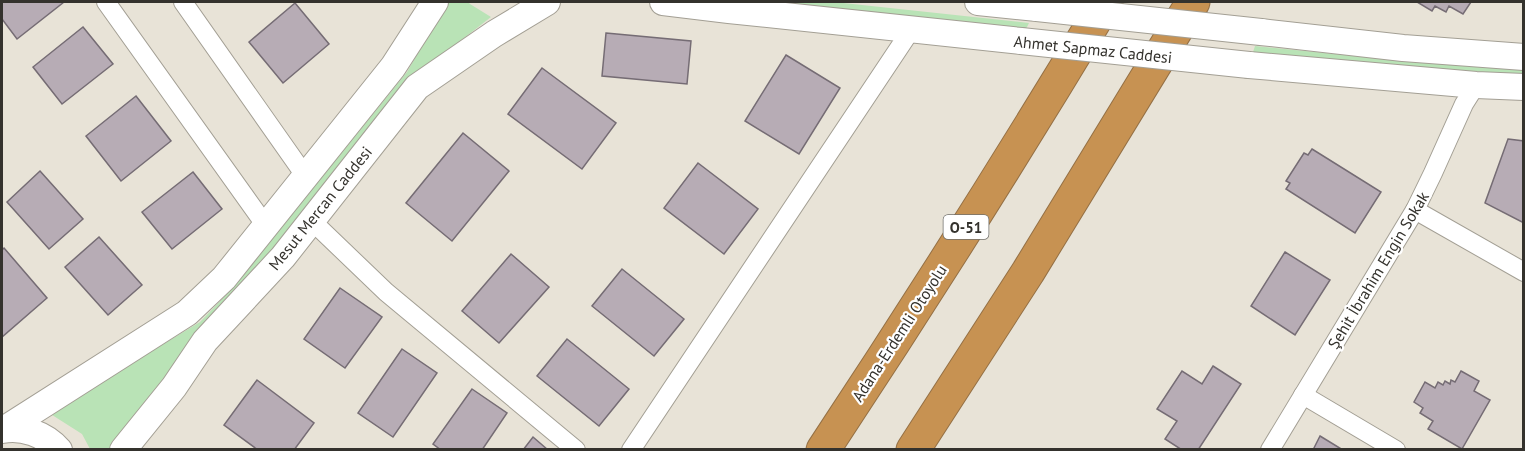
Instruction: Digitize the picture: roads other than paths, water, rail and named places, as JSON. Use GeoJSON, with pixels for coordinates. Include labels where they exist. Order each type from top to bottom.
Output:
{"type":"FeatureCollection","features":[{"type":"Feature","properties":{"kind":"highway","name":"Adana-Erdemli Otoyolu"},"geometry":{"type":"LineString","coordinates":[[823,450],[1040,111],[1106,2]]}},
{"type":"Feature","properties":{"kind":"highway"},"geometry":{"type":"LineString","coordinates":[[913,450],[1028,272],[1192,2]]}},
{"type":"Feature","properties":{"kind":"main road","name":"Mesut Mercan Caddesi"},"geometry":{"type":"LineString","coordinates":[[3,429],[187,313],[224,278],[393,68],[435,2]]}},
{"type":"Feature","properties":{"kind":"main road","name":"Mesut Mercan Caddesi"},"geometry":{"type":"LineString","coordinates":[[123,450],[174,387],[206,341],[283,256],[417,87],[494,34],[548,2]]}},
{"type":"Feature","properties":{"kind":"main road","name":"Ahmet Sapmaz Caddesi"},"geometry":{"type":"LineString","coordinates":[[663,2],[1249,65],[1476,85],[1524,87]]}},
{"type":"Feature","properties":{"kind":"main road"},"geometry":{"type":"LineString","coordinates":[[978,2],[1403,48],[1524,57]]}},
{"type":"Feature","properties":{"kind":"main road"},"geometry":{"type":"LineString","coordinates":[[3,429],[24,429],[42,436],[59,450]]}},
{"type":"Feature","properties":{"kind":"street"},"geometry":{"type":"LineString","coordinates":[[106,2],[266,226]]}},
{"type":"Feature","properties":{"kind":"street"},"geometry":{"type":"LineString","coordinates":[[183,2],[306,177]]}},
{"type":"Feature","properties":{"kind":"street"},"geometry":{"type":"LineString","coordinates":[[631,450],[911,30]]}},
{"type":"Feature","properties":{"kind":"street","name":"Şehit İbrahim Engin Sokak"},"geometry":{"type":"LineString","coordinates":[[1270,450],[1415,210],[1464,104],[1476,85]]}},
{"type":"Feature","properties":{"kind":"street"},"geometry":{"type":"LineString","coordinates":[[1415,210],[1524,272]]}},
{"type":"Feature","properties":{"kind":"street"},"geometry":{"type":"LineString","coordinates":[[312,221],[386,292],[576,450]]}},
{"type":"Feature","properties":{"kind":"street"},"geometry":{"type":"LineString","coordinates":[[1303,395],[1396,450]]}}]}
